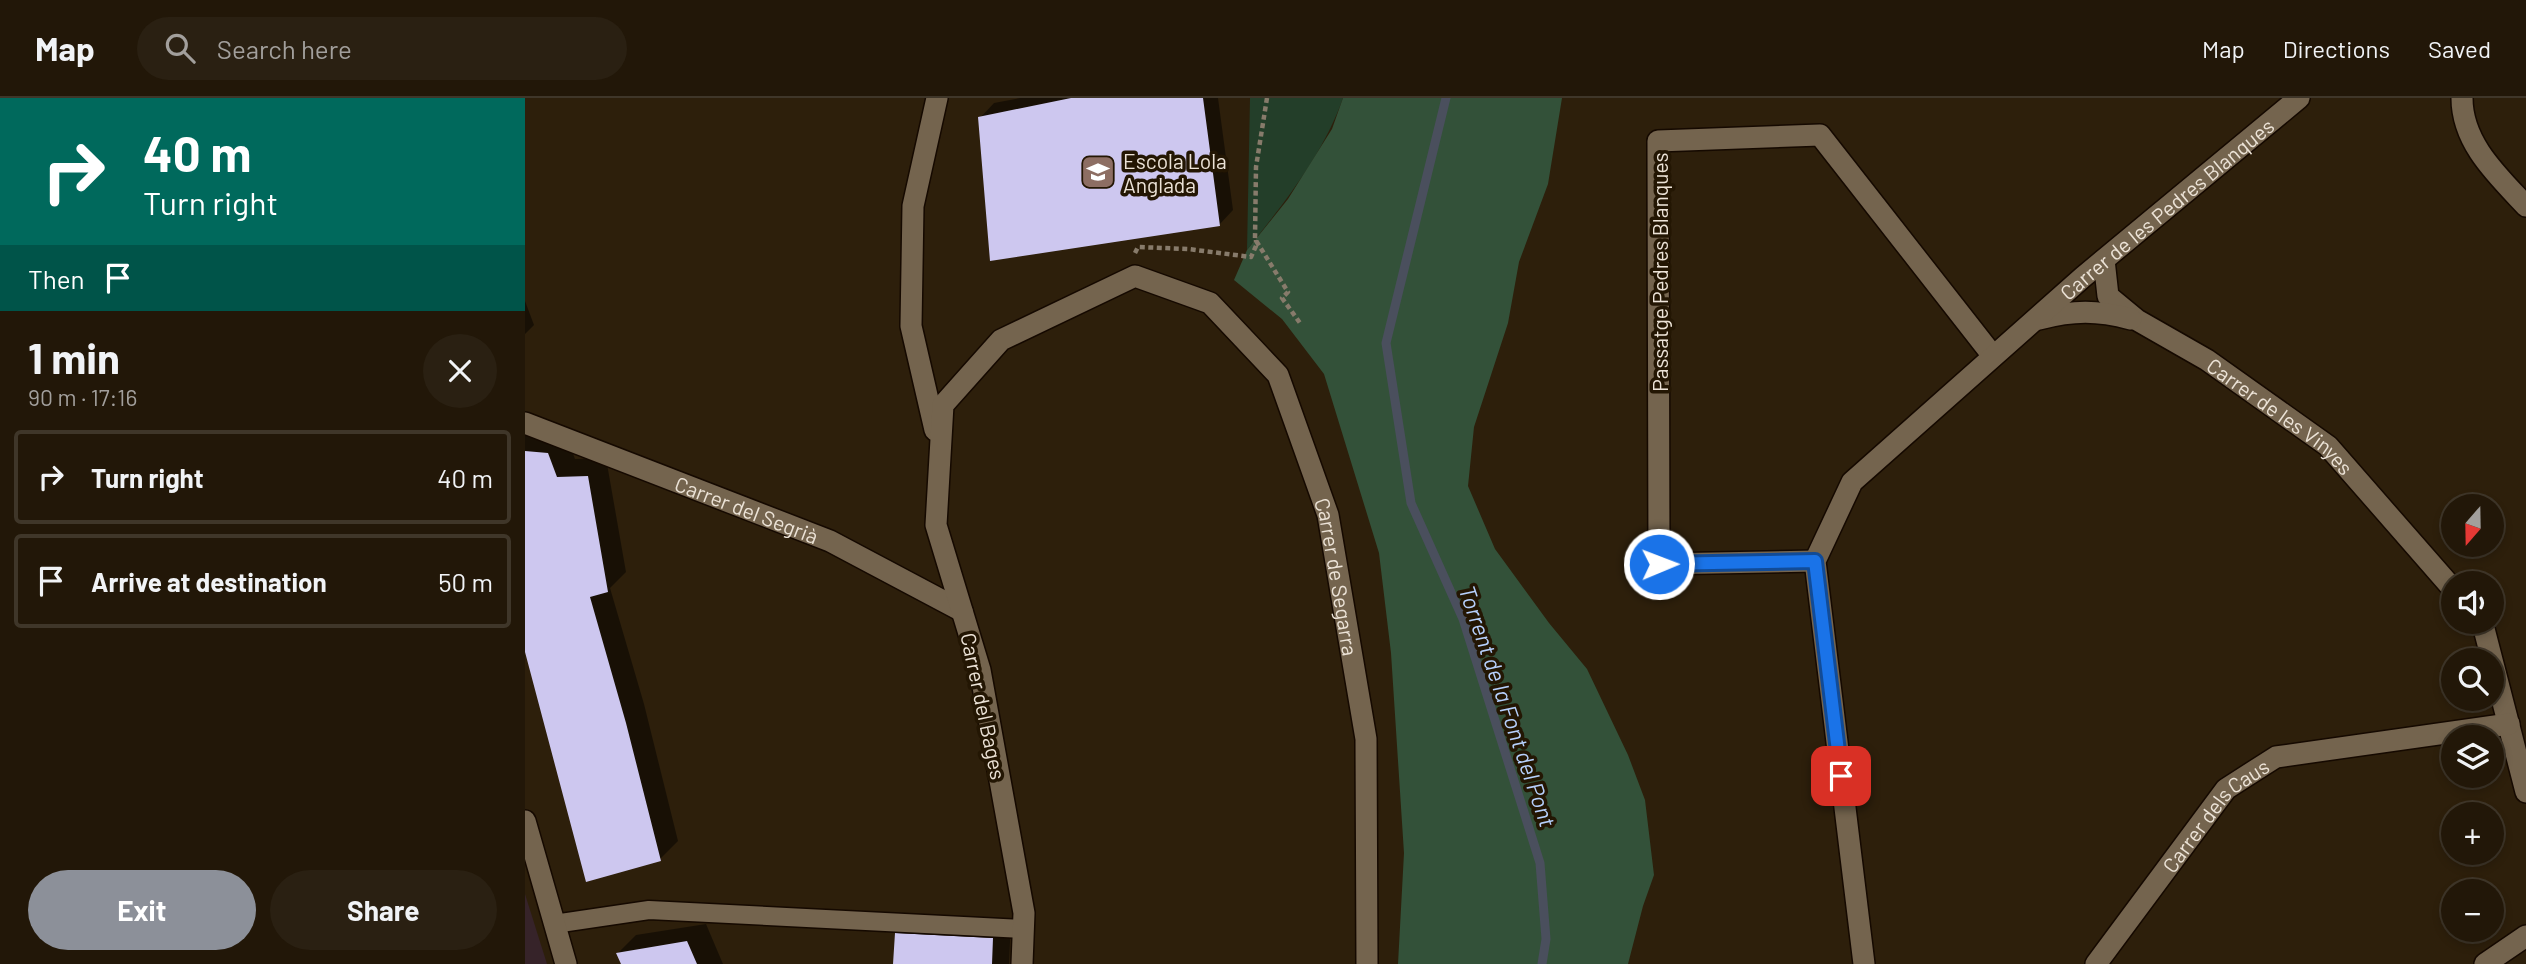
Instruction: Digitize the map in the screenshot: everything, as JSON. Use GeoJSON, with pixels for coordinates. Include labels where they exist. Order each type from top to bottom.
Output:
{"type":"FeatureCollection","features":[{"type":"Feature","properties":{"kind":"street","name":"Carrer del Bages"},"geometry":{"type":"LineString","coordinates":[[937,98],[913,206],[911,326],[940,451]]}},
{"type":"Feature","properties":{"kind":"street","name":"Carrer de les Pedres Blanques"},"geometry":{"type":"LineString","coordinates":[[1815,561],[1852,482],[2034,320],[2299,98]]}},
{"type":"Feature","properties":{"kind":"street"},"geometry":{"type":"LineString","coordinates":[[2462,98],[2462,111],[2473,145],[2526,205]]}},
{"type":"Feature","properties":{"kind":"street","name":"Passatge Pedres Blanques"},"geometry":{"type":"LineString","coordinates":[[1815,561],[1659,564],[1658,141],[1820,135],[1993,356]]}},
{"type":"Feature","properties":{"kind":"street","name":"Carrer de les Vinyes"},"geometry":{"type":"LineString","coordinates":[[2104,260],[2108,296],[2137,320],[2207,359],[2328,446],[2441,575]]}},
{"type":"Feature","properties":{"kind":"street","name":"Carrer del Bages"},"geometry":{"type":"LineString","coordinates":[[1022,964],[1024,914],[980,670],[936,525],[943,405],[1001,340],[1133,267]]}},
{"type":"Feature","properties":{"kind":"street","name":"Carrer de Segarra"},"geometry":{"type":"LineString","coordinates":[[1133,267],[1210,303],[1278,375],[1328,515],[1366,739],[1367,964]]}},
{"type":"Feature","properties":{"kind":"street","name":"Carrer de les Pedres Blanques"},"geometry":{"type":"LineString","coordinates":[[2034,320],[2062,313],[2101,311],[2137,320]]}},
{"type":"Feature","properties":{"kind":"street","name":"Carrer del Segrià"},"geometry":{"type":"LineString","coordinates":[[525,423],[831,541],[962,611]]}},
{"type":"Feature","properties":{"kind":"street"},"geometry":{"type":"LineString","coordinates":[[1815,561],[1864,964]]}},
{"type":"Feature","properties":{"kind":"street"},"geometry":{"type":"LineString","coordinates":[[2485,634],[2526,792]]}},
{"type":"Feature","properties":{"kind":"street","name":"Carrer dels Caus"},"geometry":{"type":"LineString","coordinates":[[2096,964],[2226,789],[2276,757],[2509,723]]}},
{"type":"Feature","properties":{"kind":"street"},"geometry":{"type":"LineString","coordinates":[[525,821],[566,964]]}},
{"type":"Feature","properties":{"kind":"street"},"geometry":{"type":"LineString","coordinates":[[554,924],[649,909],[1023,929]]}},
{"type":"Feature","properties":{"kind":"street"},"geometry":{"type":"LineString","coordinates":[[2485,964],[2526,936]]}},
{"type":"Feature","properties":{"kind":"path"},"geometry":{"type":"LineString","coordinates":[[1133,267],[1138,247],[1188,249],[1251,257],[1256,246],[1257,167],[1267,98]]}},
{"type":"Feature","properties":{"kind":"path"},"geometry":{"type":"LineString","coordinates":[[1255,239],[1288,292],[1282,298],[1300,323]]}},
{"type":"Feature","properties":{"kind":"shaded area"},"geometry":{"type":"Polygon","coordinates":[[[525,894],[547,964],[525,964],[525,894]]]}},
{"type":"Feature","properties":{"kind":"green space"},"geometry":{"type":"Polygon","coordinates":[[[1250,98],[1343,98],[1314,159],[1247,250],[1250,98]]]}},
{"type":"Feature","properties":{"kind":"green space"},"geometry":{"type":"Polygon","coordinates":[[[1343,98],[1562,98],[1548,184],[1519,262],[1508,323],[1474,427],[1468,486],[1495,549],[1549,623],[1587,669],[1628,755],[1645,800],[1654,875],[1628,964],[1398,964],[1404,853],[1391,653],[1379,553],[1324,374],[1282,319],[1234,280],[1247,250],[1288,199],[1332,129],[1343,98]]]}},
{"type":"Feature","properties":{"kind":"building","name":"Escola Lola Anglada"},"geometry":{"type":"Polygon","coordinates":[[[1071,98],[1203,98],[1220,226],[990,261],[978,117],[1071,98]]]}},
{"type":"Feature","properties":{"kind":"building"},"geometry":{"type":"Polygon","coordinates":[[[525,451],[548,453],[557,477],[588,476],[608,592],[590,597],[661,861],[586,882],[525,652],[525,451]]]}},
{"type":"Feature","properties":{"kind":"building"},"geometry":{"type":"Polygon","coordinates":[[[895,933],[993,938],[992,964],[893,964],[895,933]]]}},
{"type":"Feature","properties":{"kind":"building"},"geometry":{"type":"Polygon","coordinates":[[[687,941],[697,964],[621,964],[616,953],[687,941]]]}},
{"type":"Feature","properties":{"kind":"waterway","name":"Torrent de la Font del Pont"},"geometry":{"type":"LineString","coordinates":[[1446,98],[1386,343],[1411,503],[1463,619],[1540,863],[1546,939],[1542,964]]}},
{"type":"Feature","properties":{"kind":"place","name":"Escola Lola Anglada"},"geometry":{"type":"Point","coordinates":[1098,172]}},
{"type":"Feature","properties":{"kind":"route"},"geometry":{"type":"LineString","coordinates":[[1659,564],[1815,561],[1841,776]]}}]}
